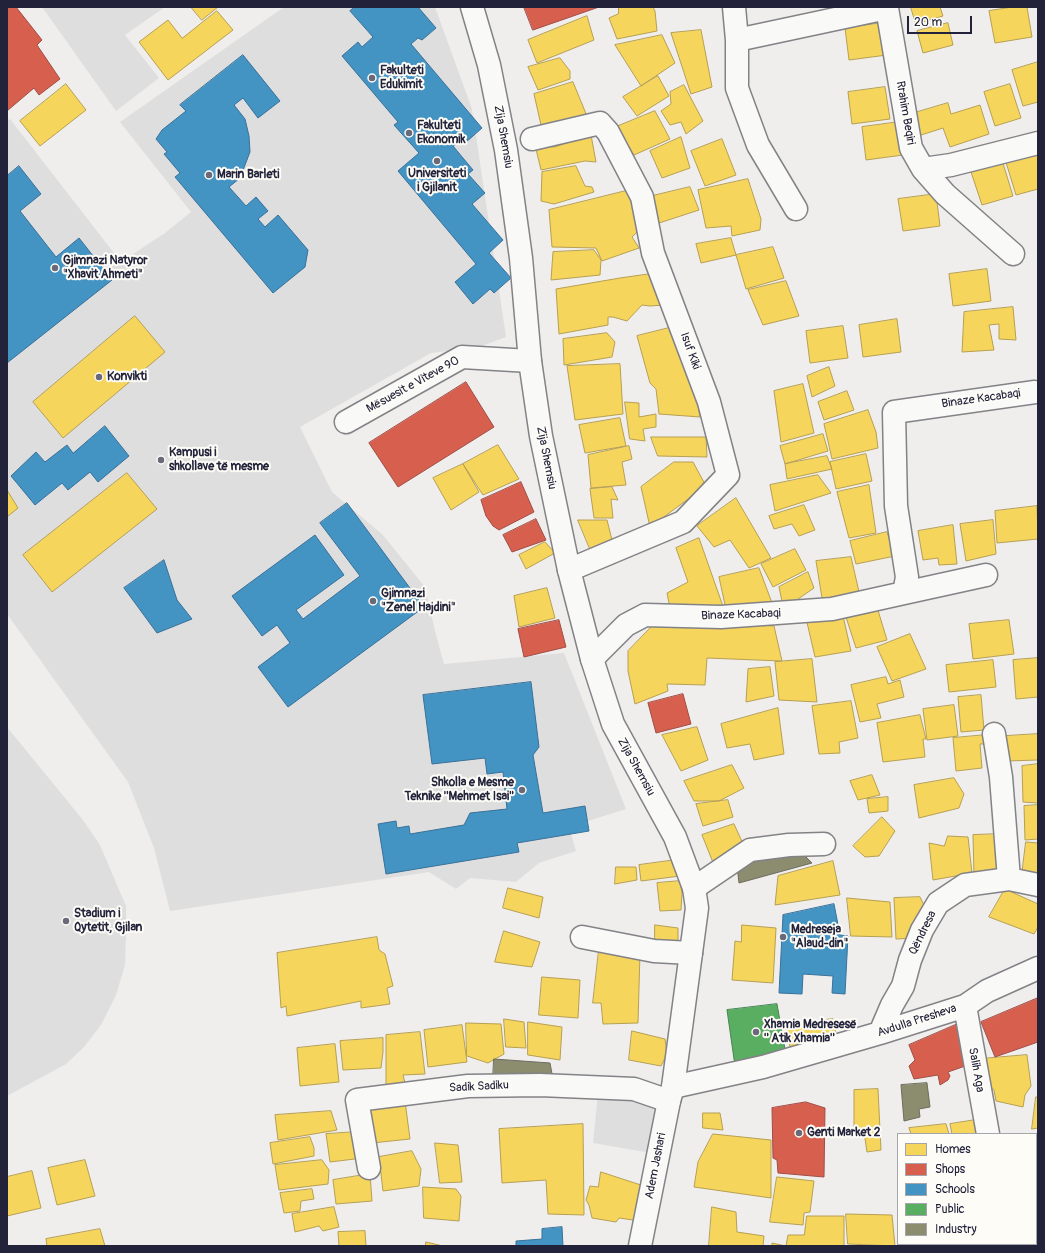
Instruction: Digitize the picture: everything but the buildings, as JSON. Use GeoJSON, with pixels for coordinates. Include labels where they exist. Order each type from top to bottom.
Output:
{"type":"FeatureCollection","features":[{"type":"Feature","properties":{"kind":"street","name":"Zija Shemsiu"},"geometry":{"type":"LineString","coordinates":[[472,7],[489,65],[506,150],[521,258],[530,361],[541,436],[569,570],[592,659],[613,724],[674,837],[694,888],[698,908],[671,1094]]}},
{"type":"Feature","properties":{"kind":"street"},"geometry":{"type":"LineString","coordinates":[[734,7],[737,40],[737,88],[758,145],[796,209]]}},
{"type":"Feature","properties":{"kind":"street","name":"Rrahim Beqiri"},"geometry":{"type":"LineString","coordinates":[[737,40],[887,7],[911,148],[923,169],[945,194],[1014,254]]}},
{"type":"Feature","properties":{"kind":"street","name":"Isuf Kiki"},"geometry":{"type":"LineString","coordinates":[[532,140],[600,123],[608,132],[642,197],[653,253],[709,402],[728,475],[683,522],[569,570]]}},
{"type":"Feature","properties":{"kind":"street"},"geometry":{"type":"LineString","coordinates":[[923,169],[951,165],[1038,143]]}},
{"type":"Feature","properties":{"kind":"street","name":"Mësuesit e Viteve 90"},"geometry":{"type":"LineString","coordinates":[[346,422],[462,357],[530,361]]}},
{"type":"Feature","properties":{"kind":"street","name":"Binaze Kacabaqi"},"geometry":{"type":"LineString","coordinates":[[904,593],[907,577],[896,506],[894,412],[1035,392]]}},
{"type":"Feature","properties":{"kind":"street","name":"Binaze Kacabaqi"},"geometry":{"type":"LineString","coordinates":[[592,659],[626,625],[645,615],[721,617],[832,609],[986,575]]}},
{"type":"Feature","properties":{"kind":"street"},"geometry":{"type":"LineString","coordinates":[[994,734],[1001,777],[1009,879]]}},
{"type":"Feature","properties":{"kind":"street"},"geometry":{"type":"LineString","coordinates":[[694,888],[750,850],[789,845],[824,844]]}},
{"type":"Feature","properties":{"kind":"street","name":"Qëndresa"},"geometry":{"type":"LineString","coordinates":[[880,1033],[892,1005],[903,986],[910,960],[922,930],[938,903],[965,885],[1009,879],[1038,885]]}},
{"type":"Feature","properties":{"kind":"street"},"geometry":{"type":"LineString","coordinates":[[582,937],[654,951],[691,953]]}},
{"type":"Feature","properties":{"kind":"street","name":"Avdulla Presheva"},"geometry":{"type":"LineString","coordinates":[[671,1094],[880,1033],[965,1006],[987,992],[1038,968]]}},
{"type":"Feature","properties":{"kind":"street","name":"Salih Aga"},"geometry":{"type":"LineString","coordinates":[[965,1006],[988,1133]]}},
{"type":"Feature","properties":{"kind":"street","name":"Sadik Sadiku"},"geometry":{"type":"LineString","coordinates":[[369,1168],[357,1100],[468,1086],[540,1085],[634,1089],[671,1094]]}},
{"type":"Feature","properties":{"kind":"street","name":"Adem Jashari"},"geometry":{"type":"LineString","coordinates":[[640,1246],[671,1094]]}},
{"type":"Feature","properties":{"kind":"shaded area"},"geometry":{"type":"Polygon","coordinates":[[[42,7],[165,7],[125,35],[159,78],[116,111],[42,7]]]}},
{"type":"Feature","properties":{"kind":"shaded area","name":"Kampusi i shkollave të mesme"},"geometry":{"type":"Polygon","coordinates":[[[284,7],[435,7],[472,109],[506,337],[479,347],[431,353],[300,427],[332,492],[383,535],[425,587],[444,664],[564,653],[626,809],[569,827],[576,851],[539,863],[516,882],[470,878],[456,889],[429,872],[170,911],[154,848],[128,782],[7,614],[7,121],[10,119],[121,262],[165,233],[191,212],[120,122],[284,7]]]}},
{"type":"Feature","properties":{"kind":"shaded area","name":"Stadium i Qytetit, Gjilan"},"geometry":{"type":"Polygon","coordinates":[[[7,727],[83,820],[100,845],[126,906],[126,936],[125,965],[116,995],[101,1025],[84,1047],[66,1064],[7,1096],[7,727]]]}},
{"type":"Feature","properties":{"kind":"shaded area"},"geometry":{"type":"Polygon","coordinates":[[[598,1093],[659,1107],[651,1153],[593,1143],[598,1093]]]}},
{"type":"Feature","properties":{"kind":"place","name":"Fakulteti Edukimit"},"geometry":{"type":"Point","coordinates":[372,78]}},
{"type":"Feature","properties":{"kind":"place","name":"Fakulteti Ekonomik"},"geometry":{"type":"Point","coordinates":[409,133]}},
{"type":"Feature","properties":{"kind":"place","name":"Universiteti i Gjilanit"},"geometry":{"type":"Point","coordinates":[437,161]}},
{"type":"Feature","properties":{"kind":"place","name":"Marin Barleti"},"geometry":{"type":"Point","coordinates":[209,175]}},
{"type":"Feature","properties":{"kind":"place","name":"Gjimnazi Natyror \"Xhavit Ahmeti\""},"geometry":{"type":"Point","coordinates":[55,268]}},
{"type":"Feature","properties":{"kind":"place","name":"Konvikti"},"geometry":{"type":"Point","coordinates":[99,377]}},
{"type":"Feature","properties":{"kind":"place","name":"Kampusi i shkollave të mesme"},"geometry":{"type":"Point","coordinates":[161,460]}},
{"type":"Feature","properties":{"kind":"place","name":"Gjimnazi \"Zenel Hajdini\""},"geometry":{"type":"Point","coordinates":[373,601]}},
{"type":"Feature","properties":{"kind":"place","name":"Shkolla e Mesme Teknike ''Mehmet Isai''"},"geometry":{"type":"Point","coordinates":[522,790]}},
{"type":"Feature","properties":{"kind":"place","name":"Stadium i Qytetit, Gjilan"},"geometry":{"type":"Point","coordinates":[66,921]}},
{"type":"Feature","properties":{"kind":"place","name":"Medreseja \"Alaud-din\""},"geometry":{"type":"Point","coordinates":[783,937]}},
{"type":"Feature","properties":{"kind":"place","name":"Xhamia Medresesë '' Atik Xhamia''"},"geometry":{"type":"Point","coordinates":[756,1032]}},
{"type":"Feature","properties":{"kind":"place","name":"Genti Market 2"},"geometry":{"type":"Point","coordinates":[799,1133]}}]}
